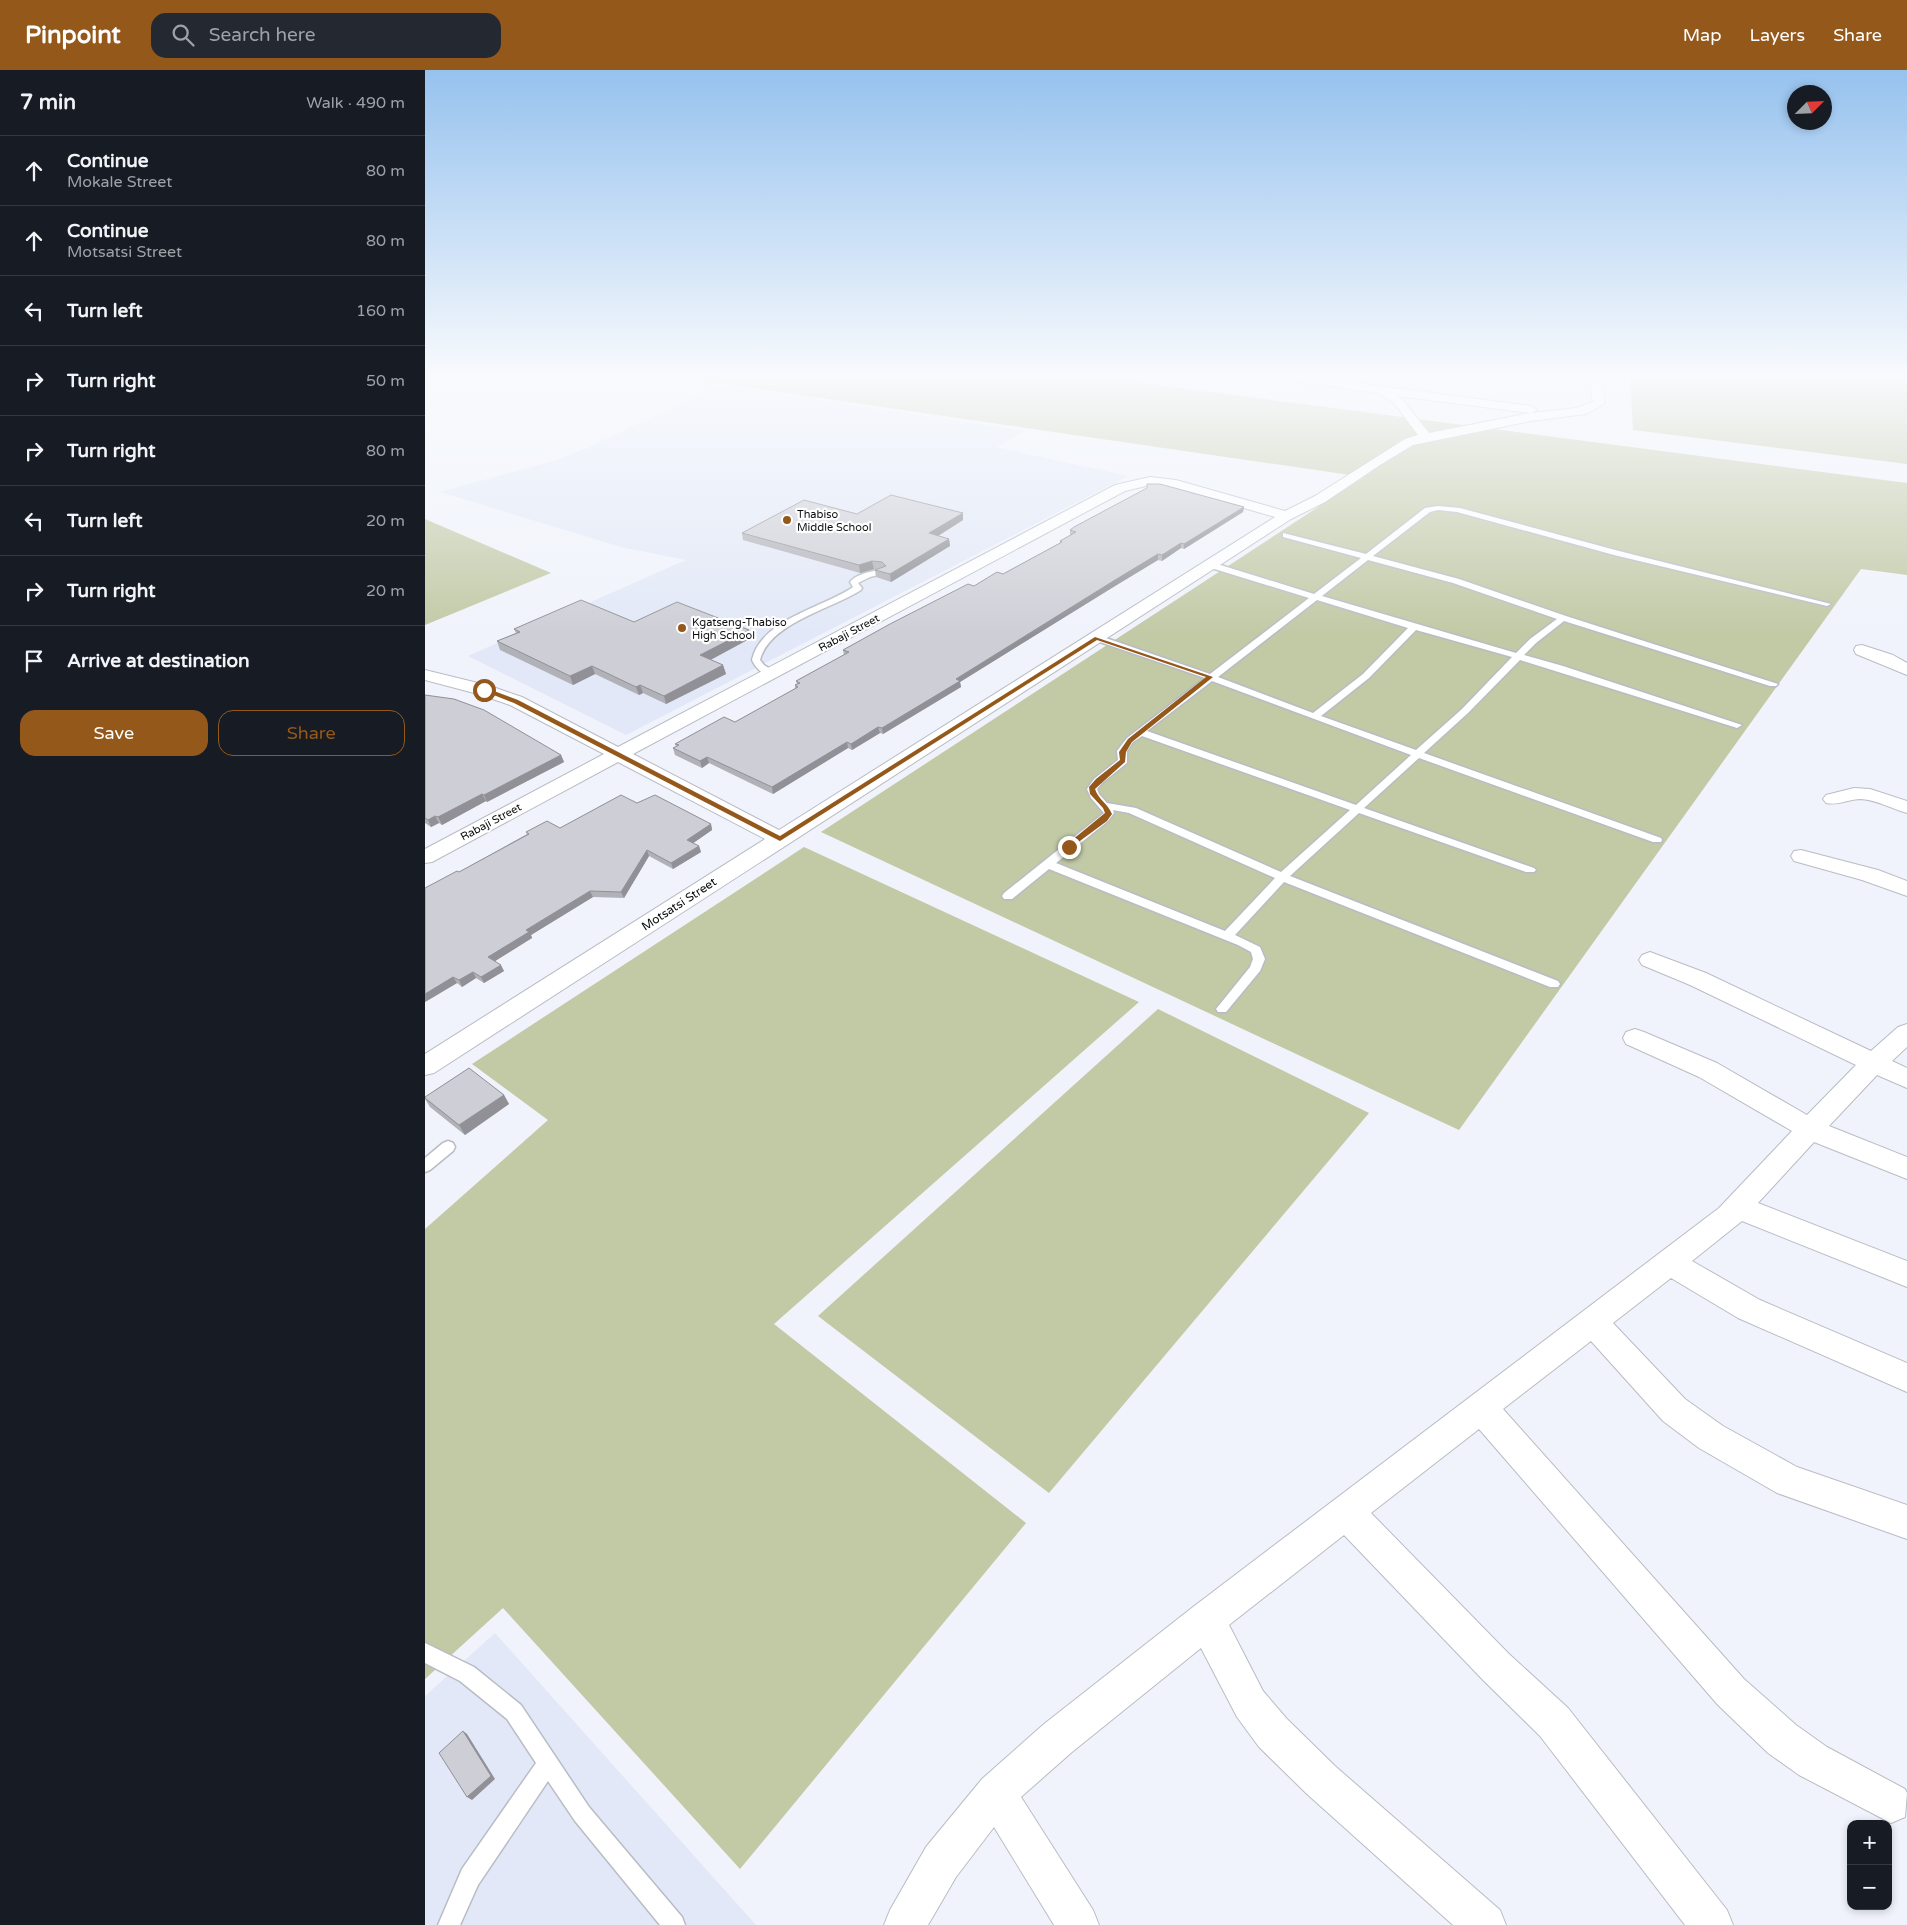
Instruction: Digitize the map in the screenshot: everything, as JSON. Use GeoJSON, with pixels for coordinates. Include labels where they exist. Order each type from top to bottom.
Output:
{"type":"FeatureCollection","features":[{"type":"Feature","properties":{"kind":"street","name":"Motsatsi Street"},"geometry":{"type":"LineString","coordinates":[[425,1066],[1286,516],[1319,499],[1375,463]]}},
{"type":"Feature","properties":{"kind":"street","name":"Rabaji Street"},"geometry":{"type":"LineString","coordinates":[[425,857],[1120,488],[1150,481],[1176,484],[1286,516]]}},
{"type":"Feature","properties":{"kind":"street"},"geometry":{"type":"LineString","coordinates":[[1862,650],[1887,659],[1907,670]]}},
{"type":"Feature","properties":{"kind":"street"},"geometry":{"type":"LineString","coordinates":[[425,675],[484,690],[516,701],[780,839]]}},
{"type":"Feature","properties":{"kind":"street"},"geometry":{"type":"LineString","coordinates":[[1833,799],[1848,793],[1858,792],[1907,806]]}},
{"type":"Feature","properties":{"kind":"street"},"geometry":{"type":"LineString","coordinates":[[1801,856],[1871,875],[1907,889]]}},
{"type":"Feature","properties":{"kind":"street"},"geometry":{"type":"LineString","coordinates":[[1650,960],[1715,987],[1907,1079]]}},
{"type":"Feature","properties":{"kind":"street"},"geometry":{"type":"LineString","coordinates":[[905,1925],[941,1862],[996,1793],[1058,1738],[1206,1620],[1729,1216],[1857,1079],[1907,1033]]}},
{"type":"Feature","properties":{"kind":"street"},"geometry":{"type":"LineString","coordinates":[[1635,1038],[1708,1070],[1810,1129],[1907,1168]]}},
{"type":"Feature","properties":{"kind":"street"},"geometry":{"type":"LineString","coordinates":[[1738,1207],[1907,1274]]}},
{"type":"Feature","properties":{"kind":"street"},"geometry":{"type":"LineString","coordinates":[[1669,1262],[1749,1309],[1907,1378]]}},
{"type":"Feature","properties":{"kind":"street"},"geometry":{"type":"LineString","coordinates":[[1592,1321],[1674,1410],[1711,1437],[1789,1481],[1907,1522]]}},
{"type":"Feature","properties":{"kind":"street"},"geometry":{"type":"LineString","coordinates":[[1481,1408],[1731,1692],[1790,1745],[1813,1761],[1891,1803]]}},
{"type":"Feature","properties":{"kind":"street"},"geometry":{"type":"LineString","coordinates":[[1346,1512],[1496,1667],[1553,1722],[1712,1925]]}},
{"type":"Feature","properties":{"kind":"street"},"geometry":{"type":"LineString","coordinates":[[1206,1620],[1251,1704],[1273,1732],[1321,1780],[1485,1925]]}},
{"type":"Feature","properties":{"kind":"street"},"geometry":{"type":"LineString","coordinates":[[996,1793],[1078,1925]]}},
{"type":"Feature","properties":{"kind":"lane"},"geometry":{"type":"LineString","coordinates":[[1008,896],[1109,814],[1091,789],[1123,761],[1122,752],[1130,740],[1425,511],[1438,508],[1451,509],[1617,553],[1827,604]]}},
{"type":"Feature","properties":{"kind":"lane"},"geometry":{"type":"LineString","coordinates":[[1286,535],[1456,581],[1563,618],[1773,684]]}},
{"type":"Feature","properties":{"kind":"lane"},"geometry":{"type":"LineString","coordinates":[[1211,565],[1414,627],[1518,656],[1737,725]]}},
{"type":"Feature","properties":{"kind":"lane"},"geometry":{"type":"LineString","coordinates":[[772,674],[760,667],[756,660],[758,651],[769,637],[796,618],[843,598],[858,588],[854,582],[861,577],[869,573],[881,573]]}},
{"type":"Feature","properties":{"kind":"lane"},"geometry":{"type":"LineString","coordinates":[[1227,936],[1282,877],[1465,711],[1533,641],[1563,618]]}},
{"type":"Feature","properties":{"kind":"lane"},"geometry":{"type":"LineString","coordinates":[[1314,716],[1366,676],[1414,627]]}},
{"type":"Feature","properties":{"kind":"lane"},"geometry":{"type":"LineString","coordinates":[[1097,638],[1210,677],[1657,840]]}},
{"type":"Feature","properties":{"kind":"lane"},"geometry":{"type":"LineString","coordinates":[[1140,732],[1530,870]]}},
{"type":"Feature","properties":{"kind":"lane"},"geometry":{"type":"LineString","coordinates":[[1103,805],[1132,810],[1282,877],[1555,984]]}},
{"type":"Feature","properties":{"kind":"lane"},"geometry":{"type":"LineString","coordinates":[[1047,864],[1254,948],[1259,954],[1256,968],[1222,1009]]}},
{"type":"Feature","properties":{"kind":"lane"},"geometry":{"type":"LineString","coordinates":[[425,1166],[448,1147]]}},
{"type":"Feature","properties":{"kind":"lane"},"geometry":{"type":"LineString","coordinates":[[426,1655],[467,1674],[514,1712],[581,1814],[673,1925]]}},
{"type":"Feature","properties":{"kind":"lane"},"geometry":{"type":"LineString","coordinates":[[449,1925],[470,1877],[548,1763]]}},
{"type":"Feature","properties":{"kind":"shaded area","name":"Thabiso Middle School"},"geometry":{"type":"Polygon","coordinates":[[[548,463],[1067,463],[1128,476],[626,735],[468,656],[686,560],[621,547],[440,492],[548,463]]]}},
{"type":"Feature","properties":{"kind":"shaded area"},"geometry":{"type":"Polygon","coordinates":[[[495,1633],[756,1925],[425,1925],[425,1696],[495,1633]]]}},
{"type":"Feature","properties":{"kind":"green space"},"geometry":{"type":"Polygon","coordinates":[[[1265,463],[1751,463],[1907,483],[1907,575],[1861,569],[1459,1130],[821,832],[1364,477],[1265,463]]]}},
{"type":"Feature","properties":{"kind":"green space"},"geometry":{"type":"Polygon","coordinates":[[[425,519],[551,573],[425,625],[425,519]]]}},
{"type":"Feature","properties":{"kind":"green space"},"geometry":{"type":"Polygon","coordinates":[[[804,847],[1139,1002],[774,1324],[1026,1523],[740,1869],[503,1608],[425,1679],[425,1229],[548,1120],[472,1064],[804,847]]]}},
{"type":"Feature","properties":{"kind":"green space"},"geometry":{"type":"Polygon","coordinates":[[[1158,1009],[1369,1113],[1049,1493],[818,1316],[1158,1009]]]}},
{"type":"Feature","properties":{"kind":"building"},"geometry":{"type":"Polygon","coordinates":[[[1147,484],[1160,484],[1244,507],[1184,544],[1181,543],[1162,555],[1158,554],[1115,580],[956,679],[960,681],[882,728],[878,727],[851,744],[847,742],[772,787],[707,757],[700,761],[673,748],[679,745],[675,744],[724,717],[735,722],[798,687],[795,685],[800,683],[796,681],[849,652],[843,650],[890,624],[968,584],[974,586],[997,572],[1003,574],[1062,542],[1060,541],[1076,532],[1070,530],[1074,527],[1147,488],[1147,484]]]}},
{"type":"Feature","properties":{"kind":"building"},"geometry":{"type":"Polygon","coordinates":[[[891,495],[963,513],[929,533],[949,539],[890,574],[875,570],[886,566],[882,562],[872,561],[859,565],[742,533],[804,500],[857,514],[891,495]]]}},
{"type":"Feature","properties":{"kind":"building"},"geometry":{"type":"Polygon","coordinates":[[[581,600],[634,622],[677,602],[749,630],[700,655],[723,665],[664,696],[640,685],[636,687],[592,666],[570,676],[497,641],[520,632],[514,629],[581,600]]]}},
{"type":"Feature","properties":{"kind":"building"},"geometry":{"type":"Polygon","coordinates":[[[425,695],[454,699],[484,710],[561,755],[484,795],[482,794],[438,817],[435,816],[428,820],[425,818],[425,695]]]}},
{"type":"Feature","properties":{"kind":"building"},"geometry":{"type":"Polygon","coordinates":[[[621,795],[637,803],[655,795],[711,824],[687,840],[699,846],[671,863],[647,850],[621,892],[590,891],[526,930],[529,932],[488,957],[501,965],[481,977],[473,972],[459,980],[453,977],[425,994],[425,888],[529,834],[526,832],[547,821],[560,828],[621,795]]]}},
{"type":"Feature","properties":{"kind":"building"},"geometry":{"type":"Polygon","coordinates":[[[469,1068],[504,1095],[459,1125],[425,1097],[469,1068]]]}},
{"type":"Feature","properties":{"kind":"building"},"geometry":{"type":"Polygon","coordinates":[[[463,1731],[491,1776],[467,1797],[439,1753],[463,1731]]]}},
{"type":"Feature","properties":{"kind":"place","name":"Thabiso Middle School"},"geometry":{"type":"Point","coordinates":[787,520]}},
{"type":"Feature","properties":{"kind":"place","name":"Kgatseng-Thabiso High School"},"geometry":{"type":"Point","coordinates":[682,628]}},
{"type":"Feature","properties":{"kind":"route"},"geometry":{"type":"LineString","coordinates":[[484,690],[516,701],[780,839],[1097,638],[1210,677],[1130,740],[1122,752],[1123,761],[1091,789],[1093,794],[1107,808],[1109,814],[1069,847]]}}]}
